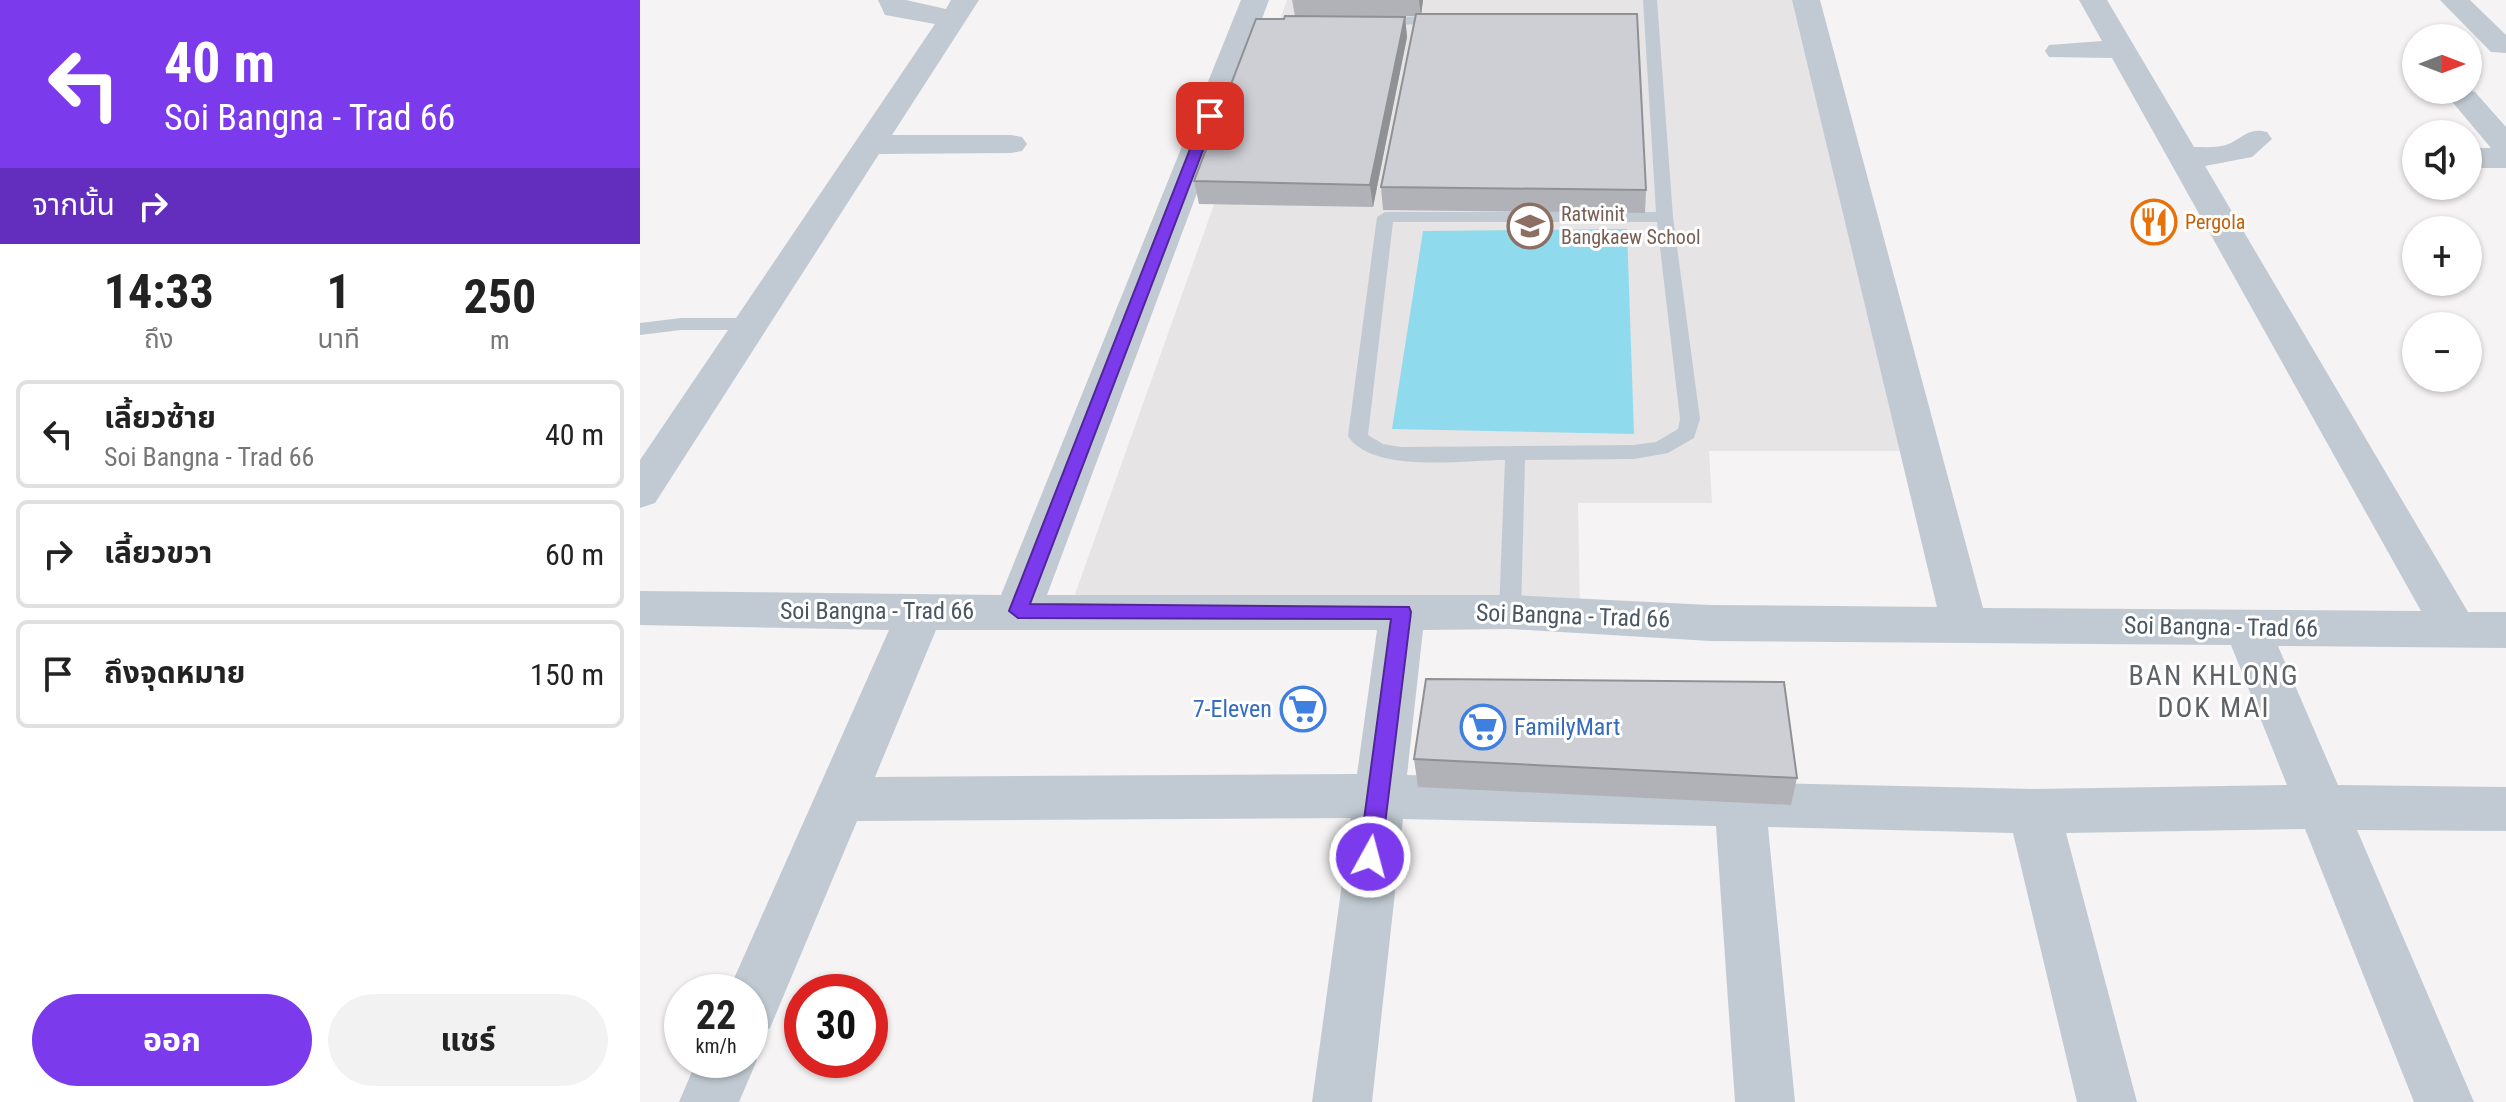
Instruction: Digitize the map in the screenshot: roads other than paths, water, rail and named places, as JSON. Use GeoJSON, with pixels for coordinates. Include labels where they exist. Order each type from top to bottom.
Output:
{"type":"FeatureCollection","features":[{"type":"Feature","properties":{"kind":"street"},"geometry":{"type":"LineString","coordinates":[[892,0],[895,9],[959,9]]}},
{"type":"Feature","properties":{"kind":"street"},"geometry":{"type":"LineString","coordinates":[[1018,611],[1255,0]]}},
{"type":"Feature","properties":{"kind":"street"},"geometry":{"type":"LineString","coordinates":[[1806,0],[1955,579],[1963,625]]}},
{"type":"Feature","properties":{"kind":"street"},"geometry":{"type":"LineString","coordinates":[[2093,0],[2454,629]]}},
{"type":"Feature","properties":{"kind":"street"},"geometry":{"type":"LineString","coordinates":[[2454,0],[2504,52]]}},
{"type":"Feature","properties":{"kind":"street"},"geometry":{"type":"LineString","coordinates":[[640,493],[959,9]]}},
{"type":"Feature","properties":{"kind":"street"},"geometry":{"type":"LineString","coordinates":[[2059,51],[2123,49]]}},
{"type":"Feature","properties":{"kind":"street"},"geometry":{"type":"LineString","coordinates":[[2469,104],[2506,146]]}},
{"type":"Feature","properties":{"kind":"street"},"geometry":{"type":"LineString","coordinates":[[2185,157],[2231,156],[2256,139]]}},
{"type":"Feature","properties":{"kind":"street"},"geometry":{"type":"LineString","coordinates":[[870,145],[1011,144]]}},
{"type":"Feature","properties":{"kind":"street"},"geometry":{"type":"LineString","coordinates":[[2482,158],[2506,158]]}},
{"type":"Feature","properties":{"kind":"street","name":"Soi Bangna - Trad 66"},"geometry":{"type":"LineString","coordinates":[[640,608],[920,613],[1510,612],[1710,623],[2506,630]]}},
{"type":"Feature","properties":{"kind":"street"},"geometry":{"type":"LineString","coordinates":[[1342,1102],[1402,612]]}},
{"type":"Feature","properties":{"kind":"street"},"geometry":{"type":"LineString","coordinates":[[765,974],[920,613]]}},
{"type":"Feature","properties":{"kind":"street"},"geometry":{"type":"LineString","coordinates":[[2247,627],[2319,807],[2444,1102]]}},
{"type":"Feature","properties":{"kind":"street"},"geometry":{"type":"LineString","coordinates":[[842,799],[1378,796],[2034,811],[2319,807],[2506,809]]}},
{"type":"Feature","properties":{"kind":"street"},"geometry":{"type":"LineString","coordinates":[[1740,804],[1765,1102]]}},
{"type":"Feature","properties":{"kind":"street"},"geometry":{"type":"LineString","coordinates":[[2034,811],[2107,1102]]}},
{"type":"Feature","properties":{"kind":"street"},"geometry":{"type":"LineString","coordinates":[[709,1102],[719,1078]]}},
{"type":"Feature","properties":{"kind":"lane"},"geometry":{"type":"LineString","coordinates":[[1646,12],[1665,217],[1690,419],[1687,433],[1661,448],[1634,452],[1515,455],[1401,454],[1375,450],[1365,445],[1358,436],[1385,217],[1665,217]]}},
{"type":"Feature","properties":{"kind":"lane"},"geometry":{"type":"LineString","coordinates":[[1394,21],[1455,20]]}},
{"type":"Feature","properties":{"kind":"lane"},"geometry":{"type":"LineString","coordinates":[[640,329],[681,324],[752,324]]}},
{"type":"Feature","properties":{"kind":"lane"},"geometry":{"type":"LineString","coordinates":[[1510,612],[1515,455]]}},
{"type":"Feature","properties":{"kind":"water"},"geometry":{"type":"Polygon","coordinates":[[[1627,229],[1634,434],[1392,429],[1423,231],[1627,229]]]}},
{"type":"Feature","properties":{"kind":"place","name":"Pergola"},"geometry":{"type":"Point","coordinates":[2154,222]}},
{"type":"Feature","properties":{"kind":"place","name":"Ratwinit Bangkaew School"},"geometry":{"type":"Point","coordinates":[1530,226]}},
{"type":"Feature","properties":{"kind":"place","name":"7-Eleven"},"geometry":{"type":"Point","coordinates":[1303,709]}},
{"type":"Feature","properties":{"kind":"place","name":"FamilyMart"},"geometry":{"type":"Point","coordinates":[1483,727]}},
{"type":"Feature","properties":{"kind":"district","name":"BAN KHLONG DOK MAI"},"geometry":{"type":"Point","coordinates":[2214,691]}}]}
